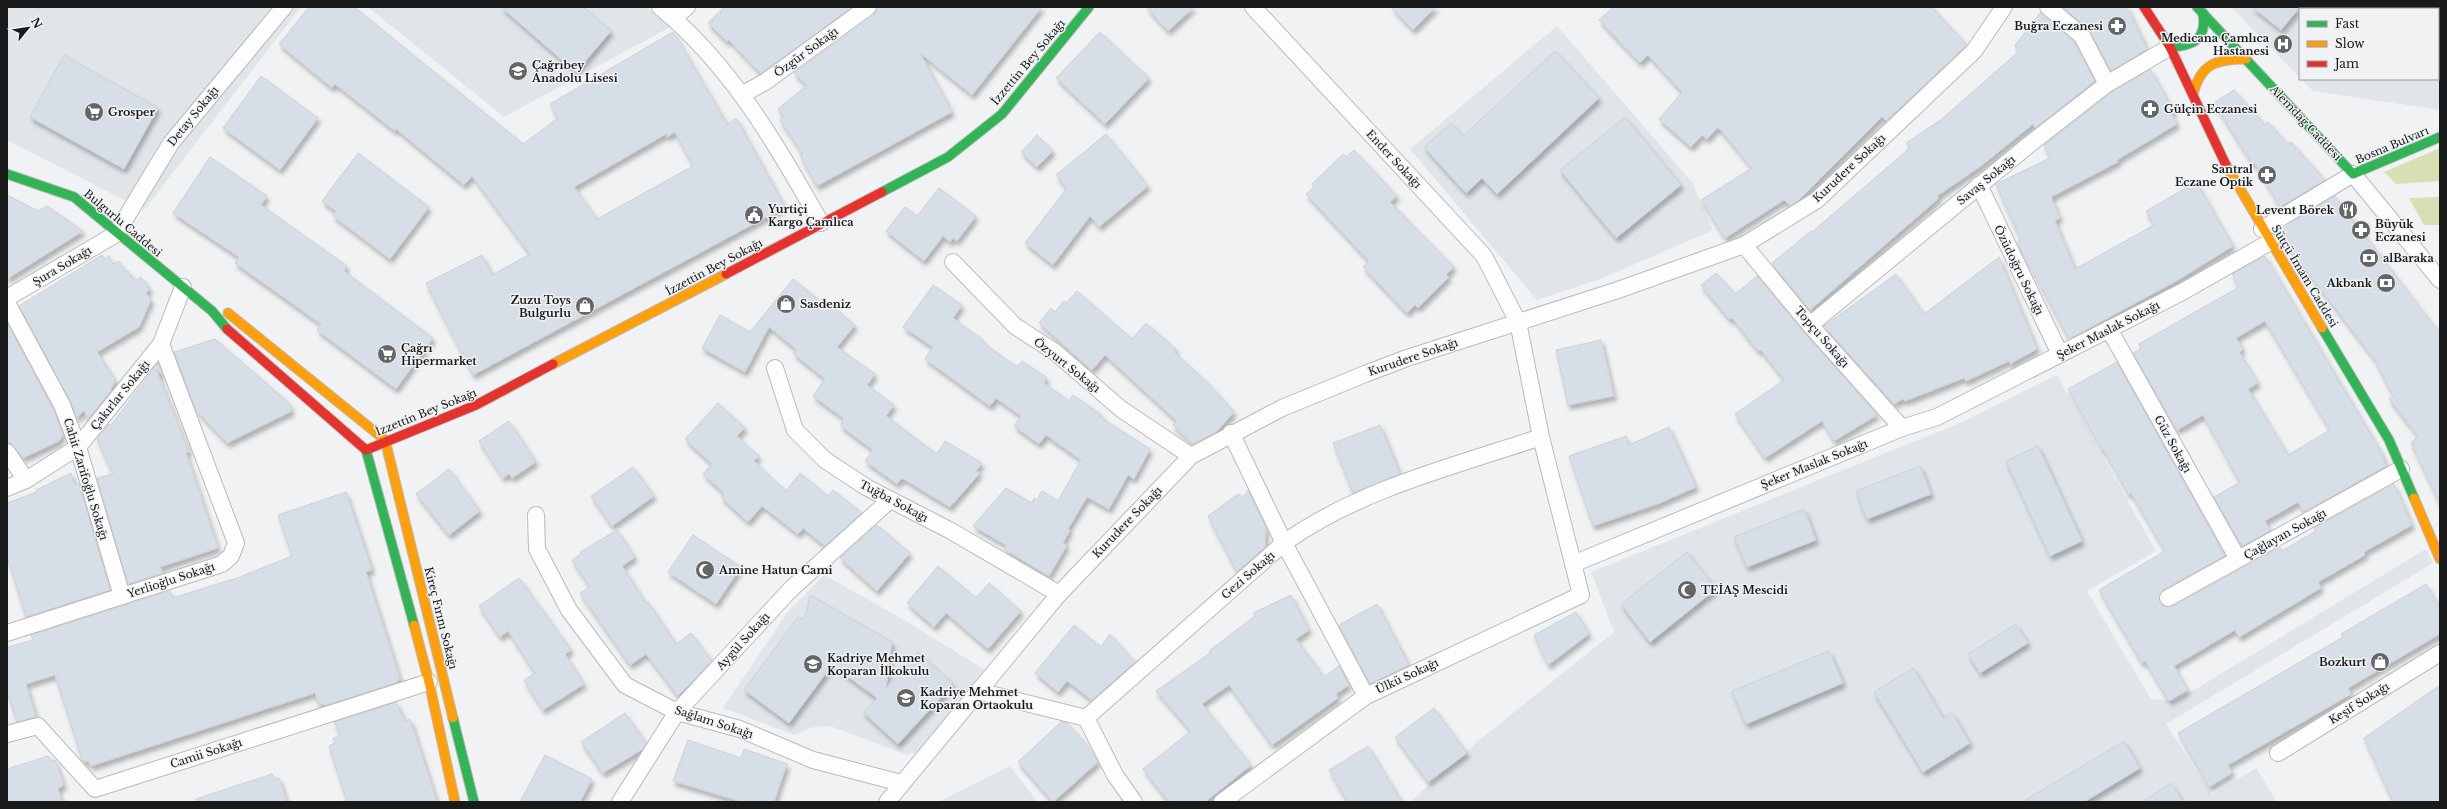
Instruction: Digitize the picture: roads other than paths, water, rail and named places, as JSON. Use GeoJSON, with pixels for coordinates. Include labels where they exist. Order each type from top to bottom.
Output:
{"type":"FeatureCollection","features":[{"type":"Feature","properties":{"kind":"main road","name":"İzzettin Bey Sokağı"},"geometry":{"type":"LineString","coordinates":[[366,450],[385,440],[476,405],[745,265],[948,156],[1002,114],[1089,7]]}},
{"type":"Feature","properties":{"kind":"main road","name":"Sütçü İmam Caddesi"},"geometry":{"type":"LineString","coordinates":[[2144,7],[2170,47],[2226,165],[2266,235],[2389,440],[2440,559]]}},
{"type":"Feature","properties":{"kind":"main road"},"geometry":{"type":"LineString","coordinates":[[2170,47],[2184,47],[2195,42],[2202,33],[2206,24],[2200,10]]}},
{"type":"Feature","properties":{"kind":"main road","name":"Alemdağ Caddesi"},"geometry":{"type":"LineString","coordinates":[[2200,10],[2353,174]]}},
{"type":"Feature","properties":{"kind":"main road"},"geometry":{"type":"LineString","coordinates":[[2193,95],[2195,83],[2201,73],[2209,65],[2233,58],[2246,59]]}},
{"type":"Feature","properties":{"kind":"main road","name":"Bosna Bulvarı"},"geometry":{"type":"LineString","coordinates":[[2353,174],[2440,137]]}},
{"type":"Feature","properties":{"kind":"main road","name":"Bulgurlu Caddesi"},"geometry":{"type":"LineString","coordinates":[[7,174],[74,197],[116,234],[212,311],[223,326],[366,450]]}},
{"type":"Feature","properties":{"kind":"main road","name":"Bulgurlu Caddesi"},"geometry":{"type":"LineString","coordinates":[[212,311],[231,314],[385,440]]}},
{"type":"Feature","properties":{"kind":"main road","name":"Kireç Fırını Sokağı"},"geometry":{"type":"LineString","coordinates":[[385,440],[474,802]]}},
{"type":"Feature","properties":{"kind":"main road"},"geometry":{"type":"LineString","coordinates":[[366,450],[429,682],[455,802]]}},
{"type":"Feature","properties":{"kind":"street","name":"Detay Sokağı"},"geometry":{"type":"LineString","coordinates":[[116,234],[171,142],[284,7]]}},
{"type":"Feature","properties":{"kind":"street"},"geometry":{"type":"LineString","coordinates":[[660,7],[674,18],[743,94],[775,142],[821,223]]}},
{"type":"Feature","properties":{"kind":"street"},"geometry":{"type":"LineString","coordinates":[[674,18],[687,7]]}},
{"type":"Feature","properties":{"kind":"street","name":"Özgür Sokağı"},"geometry":{"type":"LineString","coordinates":[[743,94],[765,82],[868,7]]}},
{"type":"Feature","properties":{"kind":"street","name":"Ender Sokağı"},"geometry":{"type":"LineString","coordinates":[[1253,7],[1484,256],[1518,322]]}},
{"type":"Feature","properties":{"kind":"street","name":"Kurudere Sokağı"},"geometry":{"type":"LineString","coordinates":[[887,802],[901,783],[1059,594],[1190,456],[1231,433],[1282,408],[1365,374],[1407,358],[1618,290],[1744,244],[1817,200],[1974,51],[2004,7]]}},
{"type":"Feature","properties":{"kind":"street"},"geometry":{"type":"LineString","coordinates":[[2048,7],[2082,36],[2107,84]]}},
{"type":"Feature","properties":{"kind":"street","name":"Savaş Sokağı"},"geometry":{"type":"LineString","coordinates":[[1810,325],[1979,186],[2107,84],[2170,47]]}},
{"type":"Feature","properties":{"kind":"street","name":"Şeker Maslak Sokağı"},"geometry":{"type":"LineString","coordinates":[[1573,564],[1902,428],[1937,417],[2182,292],[2353,174]]}},
{"type":"Feature","properties":{"kind":"street","name":"Alemdağ Caddesi"},"geometry":{"type":"LineString","coordinates":[[2353,174],[2440,280]]}},
{"type":"Feature","properties":{"kind":"street","name":"Özüdoğru Sokağı"},"geometry":{"type":"LineString","coordinates":[[1979,186],[2060,354]]}},
{"type":"Feature","properties":{"kind":"street","name":"Şura Sokağı"},"geometry":{"type":"LineString","coordinates":[[7,298],[116,234]]}},
{"type":"Feature","properties":{"kind":"street","name":"Topçu Sokağı"},"geometry":{"type":"LineString","coordinates":[[1744,244],[1810,325],[1902,428]]}},
{"type":"Feature","properties":{"kind":"street","name":"Özyurt Sokağı"},"geometry":{"type":"LineString","coordinates":[[953,262],[1015,326],[1055,352],[1121,409],[1190,456]]}},
{"type":"Feature","properties":{"kind":"street","name":"Çakırlar Sokağı"},"geometry":{"type":"LineString","coordinates":[[7,488],[26,480],[78,447],[161,344],[183,287]]}},
{"type":"Feature","properties":{"kind":"street","name":"Cahit Zarifoğlu Sokağı"},"geometry":{"type":"LineString","coordinates":[[7,303],[62,405],[78,447],[122,596]]}},
{"type":"Feature","properties":{"kind":"street"},"geometry":{"type":"LineString","coordinates":[[1518,322],[1542,437],[1573,564]]}},
{"type":"Feature","properties":{"kind":"street","name":"Güz Sokağı"},"geometry":{"type":"LineString","coordinates":[[2109,329],[2238,560]]}},
{"type":"Feature","properties":{"kind":"street","name":"Yerlioğlu Sokağı"},"geometry":{"type":"LineString","coordinates":[[7,633],[222,564],[231,556],[236,543],[161,344]]}},
{"type":"Feature","properties":{"kind":"street","name":"Tuğba Sokağı"},"geometry":{"type":"LineString","coordinates":[[775,368],[795,430],[825,460],[866,488],[952,531],[1059,594]]}},
{"type":"Feature","properties":{"kind":"street"},"geometry":{"type":"LineString","coordinates":[[1231,433],[1284,543],[1366,696]]}},
{"type":"Feature","properties":{"kind":"street","name":"Gezi Sokağı"},"geometry":{"type":"LineString","coordinates":[[1086,718],[1284,543],[1304,529],[1337,511],[1417,478],[1542,437]]}},
{"type":"Feature","properties":{"kind":"street"},"geometry":{"type":"LineString","coordinates":[[7,452],[26,480]]}},
{"type":"Feature","properties":{"kind":"street","name":"Çağlayan Sokağı"},"geometry":{"type":"LineString","coordinates":[[2168,598],[2402,469]]}},
{"type":"Feature","properties":{"kind":"street","name":"Aygül Sokağı"},"geometry":{"type":"LineString","coordinates":[[620,802],[677,712],[791,588],[890,500]]}},
{"type":"Feature","properties":{"kind":"street","name":"Sağlam Sokağı"},"geometry":{"type":"LineString","coordinates":[[536,515],[537,549],[569,610],[625,685],[677,712],[740,729],[813,760],[901,783]]}},
{"type":"Feature","properties":{"kind":"street","name":"Ülkü Sokağı"},"geometry":{"type":"LineString","coordinates":[[1222,802],[1366,696],[1581,595],[1573,564]]}},
{"type":"Feature","properties":{"kind":"street","name":"Keşif Sokağı"},"geometry":{"type":"LineString","coordinates":[[2278,753],[2440,652]]}},
{"type":"Feature","properties":{"kind":"street","name":"Camii Sokağı"},"geometry":{"type":"LineString","coordinates":[[7,734],[38,726],[95,789],[429,682]]}},
{"type":"Feature","properties":{"kind":"street"},"geometry":{"type":"LineString","coordinates":[[978,691],[1086,718],[1115,775],[1134,802]]}},
{"type":"Feature","properties":{"kind":"place","name":"Buğra Eczanesi"},"geometry":{"type":"Point","coordinates":[2117,26]}},
{"type":"Feature","properties":{"kind":"place","name":"Medicana Çamlıca Hastanesi"},"geometry":{"type":"Point","coordinates":[2283,44]}},
{"type":"Feature","properties":{"kind":"place","name":"Çağrıbey Anadolu Lisesi"},"geometry":{"type":"Point","coordinates":[518,71]}},
{"type":"Feature","properties":{"kind":"place","name":"Gülçin Eczanesi"},"geometry":{"type":"Point","coordinates":[2150,109]}},
{"type":"Feature","properties":{"kind":"place","name":"Grosper"},"geometry":{"type":"Point","coordinates":[94,112]}},
{"type":"Feature","properties":{"kind":"place","name":"Santral Eczane Optik"},"geometry":{"type":"Point","coordinates":[2267,175]}},
{"type":"Feature","properties":{"kind":"place","name":"Levent Börek"},"geometry":{"type":"Point","coordinates":[2348,210]}},
{"type":"Feature","properties":{"kind":"place","name":"Yurtiçi Kargo Çamlıca"},"geometry":{"type":"Point","coordinates":[754,215]}},
{"type":"Feature","properties":{"kind":"place","name":"Büyük Eczanesi"},"geometry":{"type":"Point","coordinates":[2361,230]}},
{"type":"Feature","properties":{"kind":"place","name":"alBaraka"},"geometry":{"type":"Point","coordinates":[2369,258]}},
{"type":"Feature","properties":{"kind":"place","name":"Akbank"},"geometry":{"type":"Point","coordinates":[2386,283]}},
{"type":"Feature","properties":{"kind":"place","name":"Sasdeniz"},"geometry":{"type":"Point","coordinates":[786,304]}},
{"type":"Feature","properties":{"kind":"place","name":"Zuzu Toys Bulgurlu"},"geometry":{"type":"Point","coordinates":[585,306]}},
{"type":"Feature","properties":{"kind":"place","name":"Çağrı Hipermarket"},"geometry":{"type":"Point","coordinates":[387,354]}},
{"type":"Feature","properties":{"kind":"place","name":"Amine Hatun Cami"},"geometry":{"type":"Point","coordinates":[705,570]}},
{"type":"Feature","properties":{"kind":"place","name":"TEİAŞ Mescidi"},"geometry":{"type":"Point","coordinates":[1687,590]}},
{"type":"Feature","properties":{"kind":"place","name":"Bozkurt"},"geometry":{"type":"Point","coordinates":[2380,662]}},
{"type":"Feature","properties":{"kind":"place","name":"Kadriye Mehmet Koparan İlkokulu"},"geometry":{"type":"Point","coordinates":[813,664]}},
{"type":"Feature","properties":{"kind":"place","name":"Kadriye Mehmet Koparan Ortaokulu"},"geometry":{"type":"Point","coordinates":[906,698]}}]}
